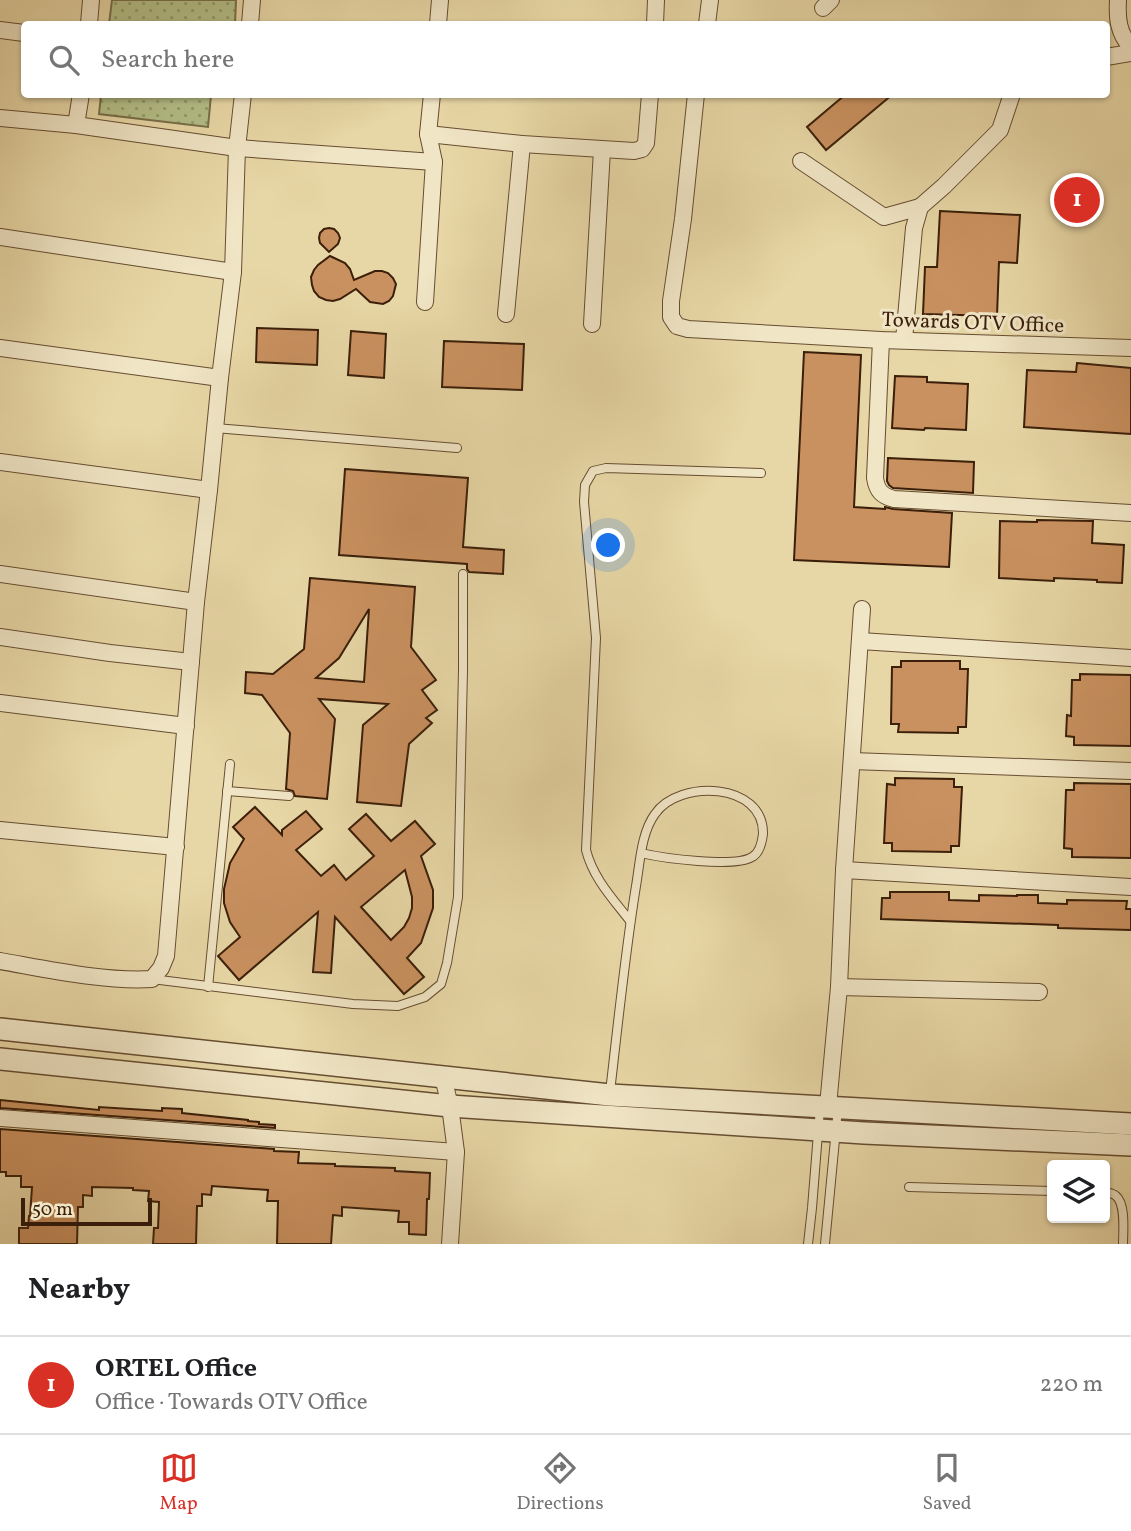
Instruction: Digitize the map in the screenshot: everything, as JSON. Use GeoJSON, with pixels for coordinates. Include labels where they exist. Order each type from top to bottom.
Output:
{"type":"FeatureCollection","features":[{"type":"Feature","properties":{"kind":"street"},"geometry":{"type":"LineString","coordinates":[[89,21],[92,0]]}},
{"type":"Feature","properties":{"kind":"street"},"geometry":{"type":"LineString","coordinates":[[250,21],[252,0]]}},
{"type":"Feature","properties":{"kind":"street"},"geometry":{"type":"LineString","coordinates":[[438,21],[440,0]]}},
{"type":"Feature","properties":{"kind":"street"},"geometry":{"type":"LineString","coordinates":[[655,21],[656,0]]}},
{"type":"Feature","properties":{"kind":"street"},"geometry":{"type":"LineString","coordinates":[[707,21],[710,0]]}},
{"type":"Feature","properties":{"kind":"street"},"geometry":{"type":"LineString","coordinates":[[1118,0],[1117,18],[1122,36],[1131,47]]}},
{"type":"Feature","properties":{"kind":"street"},"geometry":{"type":"LineString","coordinates":[[0,30],[21,33]]}},
{"type":"Feature","properties":{"kind":"street"},"geometry":{"type":"LineString","coordinates":[[1110,56],[1131,53]]}},
{"type":"Feature","properties":{"kind":"street"},"geometry":{"type":"LineString","coordinates":[[76,125],[79,98]]}},
{"type":"Feature","properties":{"kind":"street"},"geometry":{"type":"LineString","coordinates":[[0,961],[93,976],[139,980],[152,979],[166,956],[196,602],[233,272],[237,148],[243,98]]}},
{"type":"Feature","properties":{"kind":"street"},"geometry":{"type":"LineString","coordinates":[[425,302],[434,162],[428,134],[432,98]]}},
{"type":"Feature","properties":{"kind":"street"},"geometry":{"type":"LineString","coordinates":[[428,134],[522,144],[634,151],[642,149],[646,143],[650,98]]}},
{"type":"Feature","properties":{"kind":"street","name":"Towards OTV Office"},"geometry":{"type":"LineString","coordinates":[[696,98],[671,301],[671,317],[677,326],[688,329],[881,340],[1131,348]]}},
{"type":"Feature","properties":{"kind":"street"},"geometry":{"type":"LineString","coordinates":[[801,161],[884,217],[920,207],[1000,130],[1011,98]]}},
{"type":"Feature","properties":{"kind":"street"},"geometry":{"type":"LineString","coordinates":[[0,118],[76,125],[237,148],[434,162]]}},
{"type":"Feature","properties":{"kind":"street"},"geometry":{"type":"LineString","coordinates":[[506,314],[522,144]]}},
{"type":"Feature","properties":{"kind":"street"},"geometry":{"type":"LineString","coordinates":[[592,324],[602,150]]}},
{"type":"Feature","properties":{"kind":"street"},"geometry":{"type":"LineString","coordinates":[[904,340],[914,229],[920,207]]}},
{"type":"Feature","properties":{"kind":"street"},"geometry":{"type":"LineString","coordinates":[[0,237],[233,272]]}},
{"type":"Feature","properties":{"kind":"street"},"geometry":{"type":"LineString","coordinates":[[881,340],[875,478],[877,488],[884,496],[894,499],[1131,513]]}},
{"type":"Feature","properties":{"kind":"street"},"geometry":{"type":"LineString","coordinates":[[0,348],[220,378]]}},
{"type":"Feature","properties":{"kind":"street"},"geometry":{"type":"LineString","coordinates":[[0,462],[209,490]]}},
{"type":"Feature","properties":{"kind":"street"},"geometry":{"type":"LineString","coordinates":[[0,574],[196,602]]}},
{"type":"Feature","properties":{"kind":"street"},"geometry":{"type":"LineString","coordinates":[[828,1107],[839,987],[844,870],[862,609]]}},
{"type":"Feature","properties":{"kind":"street"},"geometry":{"type":"LineString","coordinates":[[0,637],[191,662]]}},
{"type":"Feature","properties":{"kind":"street"},"geometry":{"type":"LineString","coordinates":[[860,641],[1131,658]]}},
{"type":"Feature","properties":{"kind":"street"},"geometry":{"type":"LineString","coordinates":[[0,703],[186,726]]}},
{"type":"Feature","properties":{"kind":"street"},"geometry":{"type":"LineString","coordinates":[[852,761],[1131,771]]}},
{"type":"Feature","properties":{"kind":"street"},"geometry":{"type":"LineString","coordinates":[[0,830],[176,847]]}},
{"type":"Feature","properties":{"kind":"street"},"geometry":{"type":"LineString","coordinates":[[844,870],[1131,887]]}},
{"type":"Feature","properties":{"kind":"street"},"geometry":{"type":"LineString","coordinates":[[839,987],[1039,992]]}},
{"type":"Feature","properties":{"kind":"street"},"geometry":{"type":"LineString","coordinates":[[0,1030],[610,1096],[1131,1124]]}},
{"type":"Feature","properties":{"kind":"street"},"geometry":{"type":"LineString","coordinates":[[0,1059],[450,1106],[827,1130],[1131,1145]]}},
{"type":"Feature","properties":{"kind":"street"},"geometry":{"type":"LineString","coordinates":[[443,1077],[456,1152],[450,1244]]}},
{"type":"Feature","properties":{"kind":"street"},"geometry":{"type":"LineString","coordinates":[[0,1118],[456,1152]]}},
{"type":"Feature","properties":{"kind":"lane"},"geometry":{"type":"LineString","coordinates":[[215,428],[457,448]]}},
{"type":"Feature","properties":{"kind":"lane"},"geometry":{"type":"LineString","coordinates":[[630,922],[597,877],[589,863],[586,850],[597,638],[585,485],[593,471],[606,468],[761,473]]}},
{"type":"Feature","properties":{"kind":"lane"},"geometry":{"type":"LineString","coordinates":[[152,979],[353,1004],[398,1006],[425,997],[441,984],[458,897],[463,574]]}},
{"type":"Feature","properties":{"kind":"lane"},"geometry":{"type":"LineString","coordinates":[[208,987],[230,764]]}},
{"type":"Feature","properties":{"kind":"lane"},"geometry":{"type":"LineString","coordinates":[[227,791],[289,796]]}},
{"type":"Feature","properties":{"kind":"lane"},"geometry":{"type":"LineString","coordinates":[[610,1096],[630,922],[641,853],[649,824],[656,811],[672,798],[691,791],[719,791],[737,796],[752,807],[763,826],[760,848],[753,857],[737,862],[682,860],[641,853]]}},
{"type":"Feature","properties":{"kind":"lane"},"geometry":{"type":"LineString","coordinates":[[825,1244],[828,1107]]}},
{"type":"Feature","properties":{"kind":"lane"},"geometry":{"type":"LineString","coordinates":[[808,1244],[827,1130],[828,1107]]}},
{"type":"Feature","properties":{"kind":"lane"},"geometry":{"type":"LineString","coordinates":[[909,1187],[1047,1191]]}},
{"type":"Feature","properties":{"kind":"lane"},"geometry":{"type":"LineString","coordinates":[[1110,1193],[1117,1196],[1121,1203],[1124,1220],[1123,1244]]}},
{"type":"Feature","properties":{"kind":"green space"},"geometry":{"type":"Polygon","coordinates":[[[112,0],[236,0],[235,21],[109,21],[112,0]]]}},
{"type":"Feature","properties":{"kind":"green space"},"geometry":{"type":"Polygon","coordinates":[[[101,98],[211,98],[208,127],[99,114],[101,98]]]}},
{"type":"Feature","properties":{"kind":"building"},"geometry":{"type":"Polygon","coordinates":[[[841,98],[888,98],[826,150],[807,127],[841,98]]]}},
{"type":"Feature","properties":{"kind":"building"},"geometry":{"type":"Polygon","coordinates":[[[940,211],[1020,215],[1017,263],[999,262],[997,316],[923,314],[925,267],[937,267],[940,211]]]}},
{"type":"Feature","properties":{"kind":"building"},"geometry":{"type":"Polygon","coordinates":[[[324,229],[334,229],[340,238],[338,244],[329,252],[319,238],[324,229]]]}},
{"type":"Feature","properties":{"kind":"building"},"geometry":{"type":"Polygon","coordinates":[[[330,256],[345,263],[354,280],[375,271],[388,273],[396,284],[393,296],[383,304],[370,302],[356,289],[333,301],[319,297],[314,291],[311,277],[318,265],[330,256]]]}},
{"type":"Feature","properties":{"kind":"building"},"geometry":{"type":"Polygon","coordinates":[[[257,328],[318,330],[317,365],[256,362],[257,328]]]}},
{"type":"Feature","properties":{"kind":"building"},"geometry":{"type":"Polygon","coordinates":[[[351,331],[386,334],[384,378],[348,375],[351,331]]]}},
{"type":"Feature","properties":{"kind":"building"},"geometry":{"type":"Polygon","coordinates":[[[444,341],[524,344],[522,390],[442,387],[444,341]]]}},
{"type":"Feature","properties":{"kind":"building"},"geometry":{"type":"Polygon","coordinates":[[[804,352],[861,355],[854,507],[952,513],[949,567],[794,560],[804,352]]]}},
{"type":"Feature","properties":{"kind":"building"},"geometry":{"type":"Polygon","coordinates":[[[1077,363],[1131,368],[1131,434],[1024,427],[1027,370],[1076,372],[1077,363]]]}},
{"type":"Feature","properties":{"kind":"building"},"geometry":{"type":"Polygon","coordinates":[[[895,376],[927,377],[927,382],[968,384],[966,430],[892,428],[895,376]]]}},
{"type":"Feature","properties":{"kind":"building"},"geometry":{"type":"Polygon","coordinates":[[[888,458],[974,462],[973,493],[893,488],[887,481],[888,458]]]}},
{"type":"Feature","properties":{"kind":"building"},"geometry":{"type":"Polygon","coordinates":[[[345,469],[468,478],[463,547],[504,550],[503,574],[469,572],[467,564],[339,555],[345,469]]]}},
{"type":"Feature","properties":{"kind":"building"},"geometry":{"type":"Polygon","coordinates":[[[1000,521],[1093,521],[1092,543],[1124,545],[1122,583],[1054,578],[1054,581],[999,578],[1000,521]]]}},
{"type":"Feature","properties":{"kind":"building"},"geometry":{"type":"Polygon","coordinates":[[[310,578],[415,587],[411,647],[436,680],[422,690],[437,710],[426,718],[432,723],[409,744],[401,806],[357,802],[363,725],[388,704],[319,699],[335,719],[327,799],[295,796],[293,791],[286,789],[290,733],[262,695],[245,693],[246,672],[273,674],[304,649],[310,578]],[[369,609],[339,658],[316,678],[364,682],[369,609]]]}},
{"type":"Feature","properties":{"kind":"building"},"geometry":{"type":"Polygon","coordinates":[[[901,661],[960,661],[960,669],[968,669],[966,727],[958,727],[958,733],[898,732],[899,724],[891,724],[892,667],[901,667],[901,661]]]}},
{"type":"Feature","properties":{"kind":"building"},"geometry":{"type":"Polygon","coordinates":[[[1080,674],[1131,675],[1131,746],[1074,745],[1074,737],[1066,736],[1067,715],[1071,716],[1072,680],[1080,680],[1080,674]]]}},
{"type":"Feature","properties":{"kind":"building"},"geometry":{"type":"Polygon","coordinates":[[[895,778],[954,779],[954,787],[962,787],[959,846],[951,846],[951,852],[892,851],[892,843],[884,843],[887,784],[895,785],[895,778]]]}},
{"type":"Feature","properties":{"kind":"building"},"geometry":{"type":"Polygon","coordinates":[[[1074,783],[1131,784],[1131,858],[1072,857],[1072,849],[1064,848],[1066,790],[1074,790],[1074,783]]]}},
{"type":"Feature","properties":{"kind":"building"},"geometry":{"type":"Polygon","coordinates":[[[255,807],[282,835],[282,830],[306,811],[322,829],[296,850],[321,876],[334,865],[346,880],[374,856],[349,829],[366,814],[391,841],[415,821],[435,844],[421,856],[433,890],[433,908],[421,943],[407,958],[424,977],[404,994],[335,917],[331,973],[313,972],[318,912],[239,980],[218,956],[240,937],[230,922],[224,903],[230,863],[244,839],[233,827],[255,807]],[[405,870],[361,907],[391,940],[409,918],[412,897],[405,870]]]}},
{"type":"Feature","properties":{"kind":"building"},"geometry":{"type":"Polygon","coordinates":[[[890,892],[949,892],[949,900],[979,901],[979,895],[1038,895],[1038,903],[1067,904],[1067,900],[1127,901],[1126,909],[1131,909],[1131,930],[881,919],[882,898],[890,898],[890,892]]]}},
{"type":"Feature","properties":{"kind":"building"},"geometry":{"type":"Polygon","coordinates":[[[0,1100],[99,1110],[99,1107],[162,1111],[162,1108],[182,1109],[182,1113],[248,1120],[275,1125],[275,1128],[0,1108],[0,1100]]]}},
{"type":"Feature","properties":{"kind":"building"},"geometry":{"type":"Polygon","coordinates":[[[0,1129],[274,1149],[299,1152],[298,1163],[395,1168],[395,1171],[430,1173],[426,1235],[409,1234],[409,1222],[398,1222],[399,1211],[342,1207],[342,1216],[333,1215],[331,1244],[277,1244],[278,1201],[267,1201],[268,1190],[212,1186],[211,1195],[202,1194],[202,1206],[197,1206],[196,1244],[153,1244],[154,1228],[158,1228],[159,1202],[148,1201],[149,1191],[92,1187],[92,1196],[83,1195],[83,1207],[78,1207],[77,1244],[19,1244],[19,1228],[28,1228],[32,1187],[21,1187],[21,1176],[6,1176],[6,1172],[0,1172],[0,1129]]]}},
{"type":"Feature","properties":{"kind":"place","name":"ORTEL Office"},"geometry":{"type":"Point","coordinates":[1077,200]}}]}
